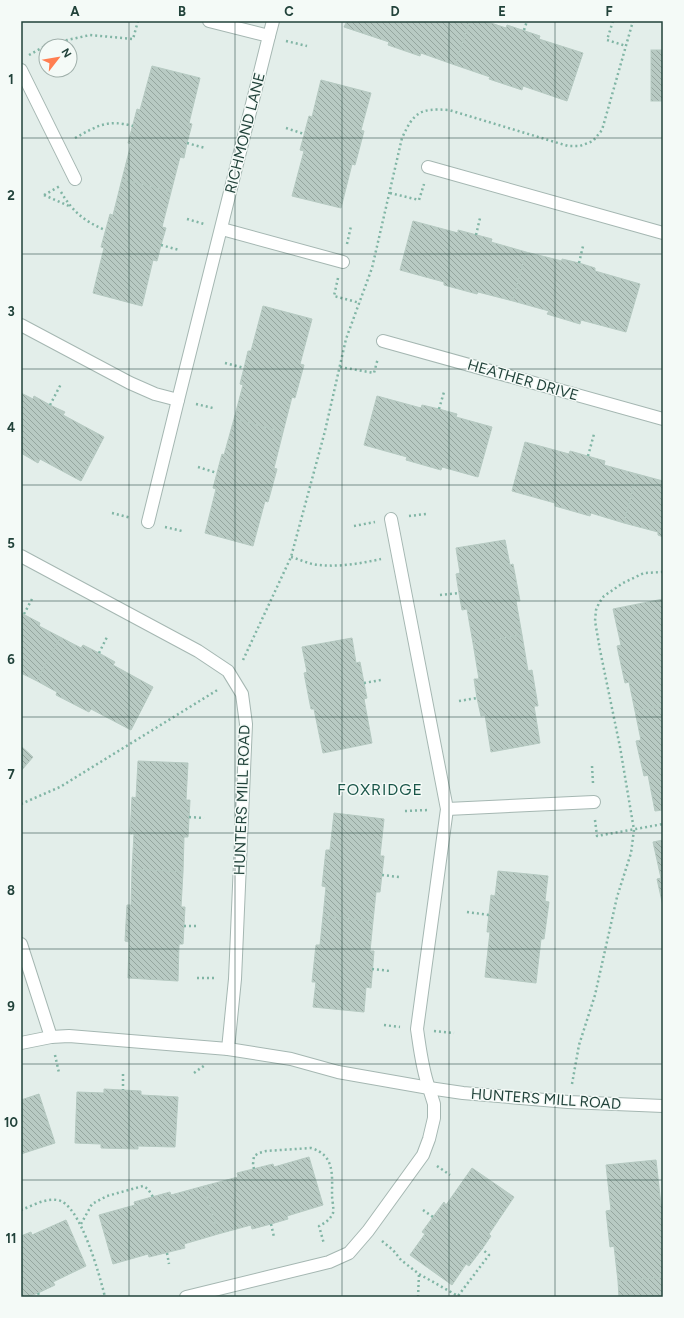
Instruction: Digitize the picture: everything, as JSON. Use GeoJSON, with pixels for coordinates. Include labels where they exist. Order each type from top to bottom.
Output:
{"type":"FeatureCollection","features":[{"type":"Feature","properties":{"kind":"street"},"geometry":{"type":"LineString","coordinates":[[209,21],[269,36]]}},
{"type":"Feature","properties":{"kind":"street","name":"RICHMOND LANE"},"geometry":{"type":"LineString","coordinates":[[148,522],[273,21]]}},
{"type":"Feature","properties":{"kind":"street"},"geometry":{"type":"LineString","coordinates":[[21,70],[75,179]]}},
{"type":"Feature","properties":{"kind":"street"},"geometry":{"type":"LineString","coordinates":[[428,166],[663,233]]}},
{"type":"Feature","properties":{"kind":"street"},"geometry":{"type":"LineString","coordinates":[[222,229],[343,262]]}},
{"type":"Feature","properties":{"kind":"street"},"geometry":{"type":"LineString","coordinates":[[21,325],[130,383],[155,394],[178,400]]}},
{"type":"Feature","properties":{"kind":"street","name":"HEATHER DRIVE"},"geometry":{"type":"LineString","coordinates":[[383,341],[663,419]]}},
{"type":"Feature","properties":{"kind":"street"},"geometry":{"type":"LineString","coordinates":[[186,1297],[329,1262],[349,1253],[368,1231],[423,1155],[429,1139],[434,1118],[434,1104],[424,1076],[417,1029],[447,809],[391,520]]}},
{"type":"Feature","properties":{"kind":"street","name":"HUNTERS MILL ROAD"},"geometry":{"type":"LineString","coordinates":[[21,556],[198,651],[228,672],[242,694],[246,724],[235,979],[228,1049]]}},
{"type":"Feature","properties":{"kind":"street"},"geometry":{"type":"LineString","coordinates":[[447,809],[594,802]]}},
{"type":"Feature","properties":{"kind":"street"},"geometry":{"type":"LineString","coordinates":[[21,944],[51,1037]]}},
{"type":"Feature","properties":{"kind":"street","name":"HUNTERS MILL ROAD"},"geometry":{"type":"LineString","coordinates":[[21,1043],[51,1037],[69,1036],[228,1049],[291,1059],[338,1072],[429,1088],[568,1102],[663,1106]]}},
{"type":"Feature","properties":{"kind":"path"},"geometry":{"type":"LineString","coordinates":[[28,55],[49,44],[90,35],[133,39],[138,21]]}},
{"type":"Feature","properties":{"kind":"path"},"geometry":{"type":"LineString","coordinates":[[524,30],[527,21]]}},
{"type":"Feature","properties":{"kind":"path"},"geometry":{"type":"LineString","coordinates":[[613,21],[607,40],[626,46]]}},
{"type":"Feature","properties":{"kind":"path"},"geometry":{"type":"LineString","coordinates":[[21,804],[60,787],[233,681],[291,557],[325,431],[346,339],[372,268],[402,138],[410,121],[422,111],[433,109],[449,110],[568,146],[580,146],[593,141],[602,130],[633,21]]}},
{"type":"Feature","properties":{"kind":"path"},"geometry":{"type":"LineString","coordinates":[[91,129],[103,124],[120,123],[133,126]]}},
{"type":"Feature","properties":{"kind":"path"},"geometry":{"type":"LineString","coordinates":[[286,128],[304,134]]}},
{"type":"Feature","properties":{"kind":"path"},"geometry":{"type":"LineString","coordinates":[[188,143],[206,148]]}},
{"type":"Feature","properties":{"kind":"path"},"geometry":{"type":"LineString","coordinates":[[60,190],[69,206]]}},
{"type":"Feature","properties":{"kind":"path"},"geometry":{"type":"LineString","coordinates":[[390,193],[419,200]]}},
{"type":"Feature","properties":{"kind":"path"},"geometry":{"type":"LineString","coordinates":[[44,195],[69,206],[95,226],[105,230]]}},
{"type":"Feature","properties":{"kind":"path"},"geometry":{"type":"LineString","coordinates":[[476,235],[480,218]]}},
{"type":"Feature","properties":{"kind":"path"},"geometry":{"type":"LineString","coordinates":[[162,245],[179,250]]}},
{"type":"Feature","properties":{"kind":"path"},"geometry":{"type":"LineString","coordinates":[[579,263],[584,246]]}},
{"type":"Feature","properties":{"kind":"path"},"geometry":{"type":"LineString","coordinates":[[334,296],[360,303]]}},
{"type":"Feature","properties":{"kind":"path"},"geometry":{"type":"LineString","coordinates":[[225,363],[244,368]]}},
{"type":"Feature","properties":{"kind":"path"},"geometry":{"type":"LineString","coordinates":[[340,367],[374,373]]}},
{"type":"Feature","properties":{"kind":"path"},"geometry":{"type":"LineString","coordinates":[[50,405],[61,384]]}},
{"type":"Feature","properties":{"kind":"path"},"geometry":{"type":"LineString","coordinates":[[439,409],[444,392]]}},
{"type":"Feature","properties":{"kind":"path"},"geometry":{"type":"LineString","coordinates":[[588,456],[594,434]]}},
{"type":"Feature","properties":{"kind":"path"},"geometry":{"type":"LineString","coordinates":[[198,467],[217,473]]}},
{"type":"Feature","properties":{"kind":"path"},"geometry":{"type":"LineString","coordinates":[[291,557],[312,564],[337,566],[366,562]]}},
{"type":"Feature","properties":{"kind":"path"},"geometry":{"type":"LineString","coordinates":[[568,1102],[579,1045],[595,995],[617,897],[631,853],[634,830],[620,747],[600,650],[595,621],[596,610],[598,603],[604,596],[623,583],[644,573],[663,572]]}},
{"type":"Feature","properties":{"kind":"path"},"geometry":{"type":"LineString","coordinates":[[440,595],[459,593]]}},
{"type":"Feature","properties":{"kind":"path"},"geometry":{"type":"LineString","coordinates":[[24,614],[32,599]]}},
{"type":"Feature","properties":{"kind":"path"},"geometry":{"type":"LineString","coordinates":[[99,653],[107,637]]}},
{"type":"Feature","properties":{"kind":"path"},"geometry":{"type":"LineString","coordinates":[[364,683],[381,680]]}},
{"type":"Feature","properties":{"kind":"path"},"geometry":{"type":"LineString","coordinates":[[459,701],[477,698]]}},
{"type":"Feature","properties":{"kind":"path"},"geometry":{"type":"LineString","coordinates":[[405,811],[429,810]]}},
{"type":"Feature","properties":{"kind":"path"},"geometry":{"type":"LineString","coordinates":[[189,817],[204,818]]}},
{"type":"Feature","properties":{"kind":"path"},"geometry":{"type":"LineString","coordinates":[[597,836],[663,824]]}},
{"type":"Feature","properties":{"kind":"path"},"geometry":{"type":"LineString","coordinates":[[382,875],[399,877]]}},
{"type":"Feature","properties":{"kind":"path"},"geometry":{"type":"LineString","coordinates":[[467,912],[489,915]]}},
{"type":"Feature","properties":{"kind":"path"},"geometry":{"type":"LineString","coordinates":[[184,926],[200,926]]}},
{"type":"Feature","properties":{"kind":"path"},"geometry":{"type":"LineString","coordinates":[[372,969],[390,971]]}},
{"type":"Feature","properties":{"kind":"path"},"geometry":{"type":"LineString","coordinates":[[54,1050],[59,1073]]}},
{"type":"Feature","properties":{"kind":"path"},"geometry":{"type":"LineString","coordinates":[[123,1074],[123,1090]]}},
{"type":"Feature","properties":{"kind":"path"},"geometry":{"type":"LineString","coordinates":[[254,1169],[254,1156],[266,1151],[311,1148],[318,1150],[325,1156],[330,1163],[333,1213],[327,1222],[319,1226]]}},
{"type":"Feature","properties":{"kind":"path"},"geometry":{"type":"LineString","coordinates":[[81,1225],[92,1204],[107,1196],[142,1186],[148,1189],[153,1197]]}},
{"type":"Feature","properties":{"kind":"path"},"geometry":{"type":"LineString","coordinates":[[21,1210],[49,1200],[58,1200],[74,1212],[81,1225],[105,1297]]}},
{"type":"Feature","properties":{"kind":"path"},"geometry":{"type":"LineString","coordinates":[[423,1210],[433,1217]]}},
{"type":"Feature","properties":{"kind":"path"},"geometry":{"type":"LineString","coordinates":[[271,1224],[274,1237]]}},
{"type":"Feature","properties":{"kind":"path"},"geometry":{"type":"LineString","coordinates":[[393,1250],[401,1260],[419,1274],[458,1296],[489,1255],[482,1249]]}},
{"type":"Feature","properties":{"kind":"path"},"geometry":{"type":"LineString","coordinates":[[167,1253],[170,1264]]}},
{"type":"Feature","properties":{"kind":"path"},"geometry":{"type":"LineString","coordinates":[[418,1297],[419,1274]]}},
{"type":"Feature","properties":{"kind":"path"},"geometry":{"type":"LineString","coordinates":[[38,1293],[40,1297]]}},
{"type":"Feature","properties":{"kind":"building"},"geometry":{"type":"Polygon","coordinates":[[[347,21],[470,21],[455,65],[421,53],[420,56],[388,45],[389,42],[344,27],[347,21]]]}},
{"type":"Feature","properties":{"kind":"building"},"geometry":{"type":"Polygon","coordinates":[[[470,21],[485,21],[506,28],[507,25],[540,36],[539,39],[583,53],[567,101],[523,86],[522,90],[489,79],[490,77],[455,65],[470,21]]]}},
{"type":"Feature","properties":{"kind":"building"},"geometry":{"type":"Polygon","coordinates":[[[651,50],[663,50],[663,101],[651,101],[651,50]]]}},
{"type":"Feature","properties":{"kind":"building"},"geometry":{"type":"Polygon","coordinates":[[[152,66],[200,78],[189,123],[192,124],[184,158],[180,157],[171,192],[122,179],[131,144],[128,143],[137,109],[140,110],[152,66]]]}},
{"type":"Feature","properties":{"kind":"building"},"geometry":{"type":"Polygon","coordinates":[[[321,80],[371,93],[361,130],[364,131],[355,165],[352,164],[341,208],[292,196],[304,151],[300,150],[309,116],[312,117],[321,80]]]}},
{"type":"Feature","properties":{"kind":"building"},"geometry":{"type":"Polygon","coordinates":[[[122,179],[171,192],[162,227],[166,228],[157,261],[153,260],[142,306],[93,293],[104,248],[101,247],[110,214],[113,215],[122,179]]]}},
{"type":"Feature","properties":{"kind":"building"},"geometry":{"type":"Polygon","coordinates":[[[413,221],[458,233],[458,230],[492,239],[491,242],[526,252],[513,301],[478,292],[477,294],[444,285],[444,282],[400,270],[413,221]]]}},
{"type":"Feature","properties":{"kind":"building"},"geometry":{"type":"Polygon","coordinates":[[[526,252],[562,261],[562,259],[579,263],[595,268],[595,271],[640,284],[626,332],[581,320],[580,324],[547,314],[549,311],[513,301],[526,252]]]}},
{"type":"Feature","properties":{"kind":"building"},"geometry":{"type":"Polygon","coordinates":[[[263,306],[312,319],[300,364],[304,365],[295,398],[292,397],[283,432],[234,419],[243,385],[240,384],[248,351],[251,351],[263,306]]]}},
{"type":"Feature","properties":{"kind":"building"},"geometry":{"type":"Polygon","coordinates":[[[21,393],[33,399],[34,396],[65,412],[63,415],[104,437],[81,481],[40,459],[38,463],[21,453],[21,393]]]}},
{"type":"Feature","properties":{"kind":"building"},"geometry":{"type":"Polygon","coordinates":[[[377,396],[421,408],[422,405],[439,409],[457,414],[456,417],[492,427],[478,477],[442,467],[441,470],[406,460],[407,457],[364,445],[377,396]]]}},
{"type":"Feature","properties":{"kind":"building"},"geometry":{"type":"Polygon","coordinates":[[[234,419],[283,432],[274,468],[277,469],[268,502],[265,501],[253,546],[205,533],[216,489],[213,488],[222,454],[224,455],[234,419]]]}},
{"type":"Feature","properties":{"kind":"building"},"geometry":{"type":"Polygon","coordinates":[[[525,442],[569,454],[570,451],[605,461],[604,465],[637,474],[624,523],[591,513],[590,516],[555,506],[555,503],[512,491],[525,442]]]}},
{"type":"Feature","properties":{"kind":"building"},"geometry":{"type":"Polygon","coordinates":[[[637,474],[663,481],[663,537],[658,535],[658,532],[624,523],[637,474]]]}},
{"type":"Feature","properties":{"kind":"building"},"geometry":{"type":"Polygon","coordinates":[[[505,540],[510,565],[513,564],[520,601],[516,601],[522,635],[473,643],[467,609],[462,610],[456,574],[460,573],[456,548],[505,540]]]}},
{"type":"Feature","properties":{"kind":"building"},"geometry":{"type":"Polygon","coordinates":[[[663,599],[663,705],[635,711],[629,682],[625,683],[617,646],[621,645],[613,609],[663,599]]]}},
{"type":"Feature","properties":{"kind":"building"},"geometry":{"type":"Polygon","coordinates":[[[21,613],[40,623],[39,626],[60,637],[37,681],[21,673],[21,613]]]}},
{"type":"Feature","properties":{"kind":"building"},"geometry":{"type":"Polygon","coordinates":[[[522,635],[528,671],[532,670],[538,706],[534,706],[540,743],[491,752],[485,715],[481,716],[477,698],[474,679],[479,679],[473,643],[522,635]]]}},
{"type":"Feature","properties":{"kind":"building"},"geometry":{"type":"Polygon","coordinates":[[[60,637],[81,648],[83,645],[99,653],[115,662],[113,665],[153,687],[131,730],[91,709],[89,712],[56,695],[57,692],[37,681],[60,637]]]}},
{"type":"Feature","properties":{"kind":"building"},"geometry":{"type":"Polygon","coordinates":[[[352,638],[356,663],[360,662],[367,698],[364,699],[372,743],[323,753],[314,709],[311,709],[304,673],[307,672],[302,647],[352,638]]]}},
{"type":"Feature","properties":{"kind":"building"},"geometry":{"type":"Polygon","coordinates":[[[663,705],[663,810],[655,811],[648,775],[644,776],[636,741],[641,740],[635,711],[663,705]]]}},
{"type":"Feature","properties":{"kind":"building"},"geometry":{"type":"Polygon","coordinates":[[[21,746],[33,757],[21,771],[21,746]]]}},
{"type":"Feature","properties":{"kind":"building"},"geometry":{"type":"Polygon","coordinates":[[[138,761],[188,763],[186,800],[190,800],[188,837],[184,837],[183,872],[132,869],[134,834],[130,834],[132,797],[136,798],[138,761]]]}},
{"type":"Feature","properties":{"kind":"building"},"geometry":{"type":"Polygon","coordinates":[[[334,813],[384,819],[380,856],[384,856],[380,892],[376,892],[373,921],[323,916],[326,887],[322,886],[326,850],[330,850],[334,813]]]}},
{"type":"Feature","properties":{"kind":"building"},"geometry":{"type":"Polygon","coordinates":[[[663,840],[663,906],[657,879],[661,878],[653,842],[663,840]]]}},
{"type":"Feature","properties":{"kind":"building"},"geometry":{"type":"Polygon","coordinates":[[[132,869],[183,872],[181,907],[185,907],[183,944],[179,944],[178,981],[128,978],[129,942],[125,941],[127,905],[131,905],[132,869]]]}},
{"type":"Feature","properties":{"kind":"building"},"geometry":{"type":"Polygon","coordinates":[[[498,871],[548,876],[545,901],[549,902],[544,939],[541,939],[536,983],[485,977],[490,932],[487,932],[491,895],[495,896],[498,871]]]}},
{"type":"Feature","properties":{"kind":"building"},"geometry":{"type":"Polygon","coordinates":[[[323,916],[373,921],[370,951],[374,951],[371,988],[366,987],[364,1012],[313,1007],[316,982],[312,982],[316,945],[320,945],[323,916]]]}},
{"type":"Feature","properties":{"kind":"building"},"geometry":{"type":"Polygon","coordinates":[[[104,1089],[141,1091],[141,1095],[178,1097],[175,1147],[138,1146],[138,1149],[101,1148],[101,1144],[75,1143],[77,1092],[104,1093],[104,1089]]]}},
{"type":"Feature","properties":{"kind":"building"},"geometry":{"type":"Polygon","coordinates":[[[39,1094],[55,1143],[21,1154],[21,1100],[39,1094]]]}},
{"type":"Feature","properties":{"kind":"building"},"geometry":{"type":"Polygon","coordinates":[[[309,1157],[323,1205],[287,1216],[288,1219],[271,1224],[252,1229],[251,1225],[218,1234],[204,1186],[238,1177],[237,1173],[273,1164],[274,1167],[309,1157]]]}},
{"type":"Feature","properties":{"kind":"building"},"geometry":{"type":"Polygon","coordinates":[[[656,1160],[661,1205],[663,1204],[663,1277],[618,1281],[614,1246],[610,1247],[606,1211],[611,1210],[606,1165],[656,1160]]]}},
{"type":"Feature","properties":{"kind":"building"},"geometry":{"type":"Polygon","coordinates":[[[472,1168],[514,1197],[489,1234],[491,1236],[482,1249],[469,1266],[466,1264],[452,1285],[410,1255],[425,1234],[422,1232],[444,1202],[446,1205],[472,1168]]]}},
{"type":"Feature","properties":{"kind":"building"},"geometry":{"type":"Polygon","coordinates":[[[204,1186],[218,1234],[184,1244],[185,1248],[149,1257],[148,1254],[113,1264],[99,1215],[135,1205],[134,1202],[170,1192],[171,1195],[204,1186]]]}},
{"type":"Feature","properties":{"kind":"building"},"geometry":{"type":"Polygon","coordinates":[[[66,1220],[86,1266],[53,1282],[55,1285],[28,1297],[21,1297],[21,1236],[31,1232],[32,1235],[66,1220]]]}},
{"type":"Feature","properties":{"kind":"building"},"geometry":{"type":"Polygon","coordinates":[[[663,1277],[663,1297],[619,1297],[618,1281],[663,1277]]]}},
{"type":"Feature","properties":{"kind":"district","name":"FOXRIDGE"},"geometry":{"type":"Point","coordinates":[380,789]}}]}
